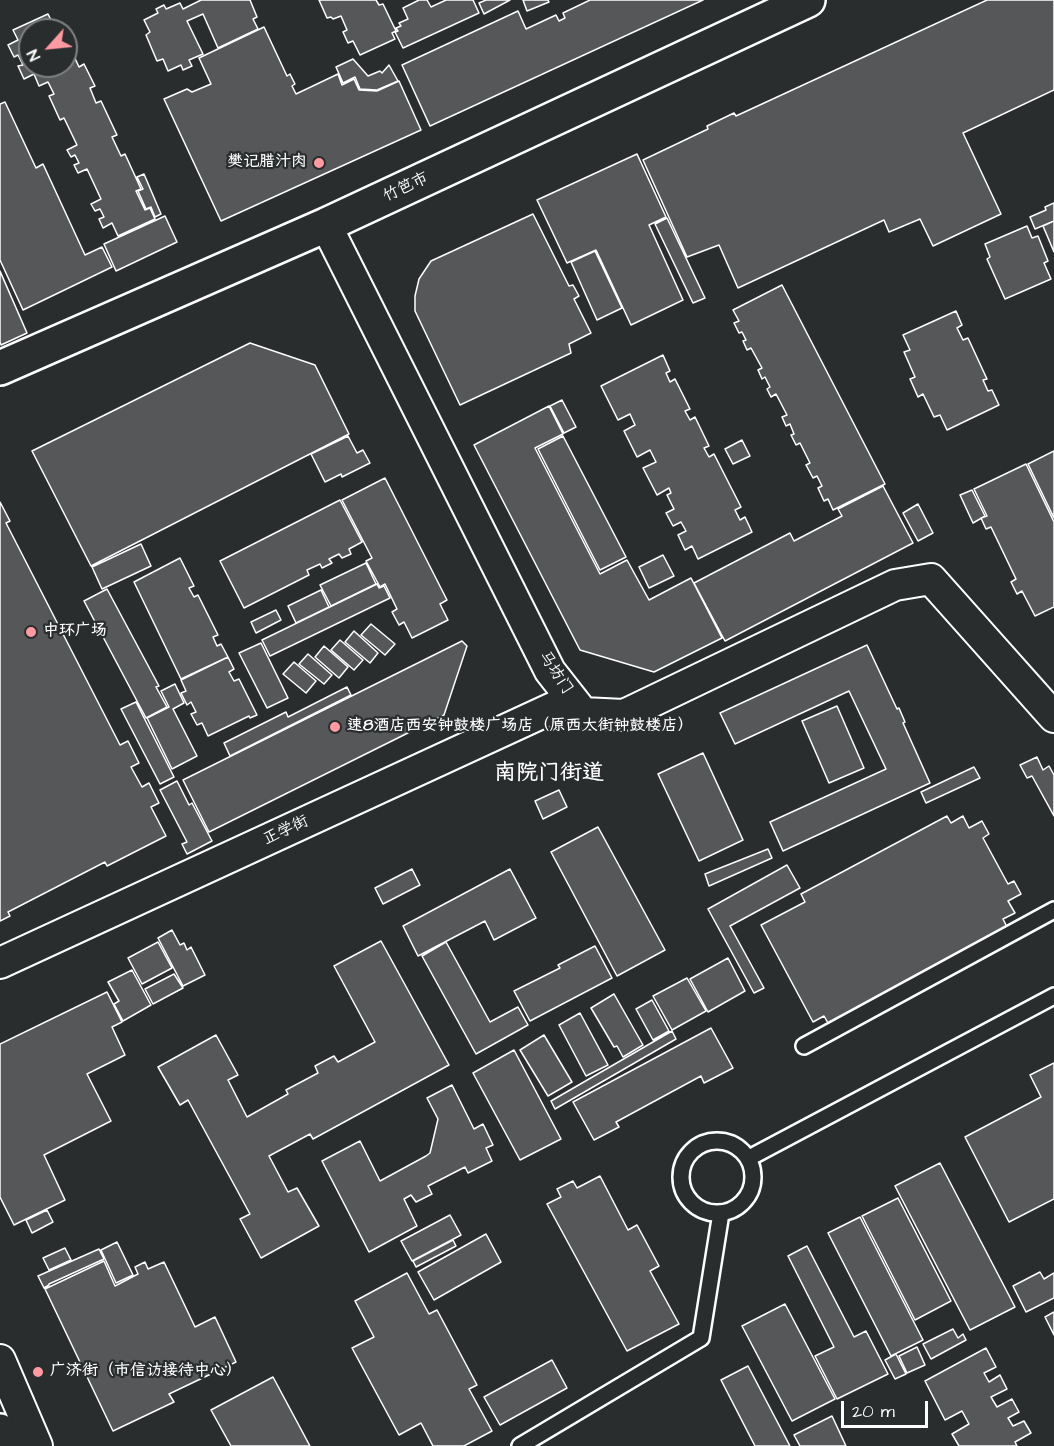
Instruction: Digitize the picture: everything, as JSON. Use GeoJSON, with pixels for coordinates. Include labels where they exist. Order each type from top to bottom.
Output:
{"type":"FeatureCollection","features":[{"type":"Feature","properties":{"kind":"street","name":"竹笆市"},"geometry":{"type":"LineString","coordinates":[[0,368],[326,225],[808,0]]}},
{"type":"Feature","properties":{"kind":"street","name":"马坊门"},"geometry":{"type":"LineString","coordinates":[[326,225],[550,670],[583,712],[624,716],[895,585],[931,579],[1054,717]]}},
{"type":"Feature","properties":{"kind":"street","name":"正学街"},"geometry":{"type":"LineString","coordinates":[[0,963],[572,699]]}},
{"type":"Feature","properties":{"kind":"street"},"geometry":{"type":"LineString","coordinates":[[0,1360],[37,1446]]}},
{"type":"Feature","properties":{"kind":"street"},"geometry":{"type":"LineString","coordinates":[[0,1431],[7,1446]]}},
{"type":"Feature","properties":{"kind":"lane"},"geometry":{"type":"LineString","coordinates":[[804,1046],[1054,910]]}},
{"type":"Feature","properties":{"kind":"lane"},"geometry":{"type":"LineString","coordinates":[[749,1158],[1054,996]]}},
{"type":"Feature","properties":{"kind":"lane"},"geometry":{"type":"LineString","coordinates":[[713,1140],[727,1142],[740,1148],[749,1158],[753,1173],[753,1187],[746,1199],[735,1209],[721,1213],[707,1212],[694,1205],[686,1194],[681,1180],[682,1166],[689,1154],[700,1145],[713,1140]]}},
{"type":"Feature","properties":{"kind":"lane"},"geometry":{"type":"LineString","coordinates":[[520,1446],[700,1338],[721,1213]]}},
{"type":"Feature","properties":{"kind":"building"},"geometry":{"type":"Polygon","coordinates":[[[201,0],[250,0],[257,17],[253,19],[258,29],[218,48],[203,14],[187,21],[203,54],[189,60],[192,66],[183,70],[181,65],[168,71],[163,59],[157,61],[146,35],[150,32],[144,20],[158,13],[156,9],[164,5],[166,9],[180,3],[183,9],[201,0]]]}},
{"type":"Feature","properties":{"kind":"building"},"geometry":{"type":"Polygon","coordinates":[[[319,0],[376,0],[379,5],[383,4],[396,31],[392,33],[395,39],[360,55],[353,41],[348,43],[343,32],[347,30],[341,16],[333,19],[327,18],[319,0]]]}},
{"type":"Feature","properties":{"kind":"building"},"geometry":{"type":"Polygon","coordinates":[[[419,0],[427,0],[431,7],[446,0],[473,0],[479,13],[403,48],[395,32],[398,31],[396,28],[401,26],[399,23],[408,19],[403,8],[419,0]]]}},
{"type":"Feature","properties":{"kind":"building"},"geometry":{"type":"Polygon","coordinates":[[[486,0],[510,0],[484,14],[479,3],[486,0]]]}},
{"type":"Feature","properties":{"kind":"building"},"geometry":{"type":"Polygon","coordinates":[[[523,0],[548,0],[549,2],[527,11],[523,0]]]}},
{"type":"Feature","properties":{"kind":"building"},"geometry":{"type":"Polygon","coordinates":[[[590,0],[703,0],[430,126],[402,65],[518,11],[526,29],[556,15],[559,21],[565,18],[563,13],[590,0]]]}},
{"type":"Feature","properties":{"kind":"building"},"geometry":{"type":"Polygon","coordinates":[[[987,0],[1054,0],[1054,90],[963,133],[1001,214],[933,246],[920,219],[889,232],[884,220],[738,288],[719,245],[687,257],[643,160],[708,129],[707,126],[734,113],[736,116],[987,0]]]}},
{"type":"Feature","properties":{"kind":"building"},"geometry":{"type":"Polygon","coordinates":[[[264,27],[287,76],[290,74],[295,84],[292,86],[296,94],[338,74],[342,85],[354,79],[359,90],[377,91],[399,81],[421,130],[221,221],[164,99],[187,89],[192,92],[211,84],[199,58],[264,27]]]}},
{"type":"Feature","properties":{"kind":"building"},"geometry":{"type":"Polygon","coordinates":[[[18,28],[18,40],[13,30],[18,28]]]}},
{"type":"Feature","properties":{"kind":"building"},"geometry":{"type":"Polygon","coordinates":[[[18,40],[18,55],[14,57],[8,45],[18,40]]]}},
{"type":"Feature","properties":{"kind":"building"},"geometry":{"type":"Polygon","coordinates":[[[353,59],[368,76],[380,71],[382,73],[389,65],[398,81],[377,90],[360,89],[355,77],[343,83],[336,67],[353,59]]]}},
{"type":"Feature","properties":{"kind":"building"},"geometry":{"type":"Polygon","coordinates":[[[84,64],[95,86],[90,88],[96,103],[101,101],[117,135],[112,137],[121,156],[125,154],[141,189],[136,191],[145,210],[150,208],[155,219],[118,236],[112,223],[103,228],[99,219],[104,217],[100,209],[95,211],[91,204],[101,199],[87,169],[78,173],[74,165],[79,163],[75,155],[71,157],[67,150],[77,145],[64,118],[60,120],[49,96],[54,94],[48,82],[39,86],[36,78],[78,78],[78,65],[79,67],[84,64]]]}},
{"type":"Feature","properties":{"kind":"building"},"geometry":{"type":"Polygon","coordinates":[[[5,102],[36,168],[43,164],[85,255],[102,247],[112,267],[23,310],[0,260],[0,104],[5,102]]]}},
{"type":"Feature","properties":{"kind":"building"},"geometry":{"type":"Polygon","coordinates":[[[637,154],[666,217],[649,225],[683,300],[631,325],[596,250],[567,263],[537,200],[637,154]]]}},
{"type":"Feature","properties":{"kind":"building"},"geometry":{"type":"Polygon","coordinates":[[[144,174],[161,214],[155,217],[151,207],[146,209],[138,191],[143,189],[137,177],[144,174]]]}},
{"type":"Feature","properties":{"kind":"building"},"geometry":{"type":"Polygon","coordinates":[[[1054,203],[1054,221],[1035,229],[1030,217],[1046,210],[1045,207],[1054,203]]]}},
{"type":"Feature","properties":{"kind":"building"},"geometry":{"type":"Polygon","coordinates":[[[533,214],[569,286],[573,285],[579,296],[574,299],[591,333],[569,344],[571,353],[460,405],[415,311],[415,296],[419,279],[431,261],[533,214]]]}},
{"type":"Feature","properties":{"kind":"building"},"geometry":{"type":"Polygon","coordinates":[[[165,216],[177,242],[116,271],[104,244],[165,216]]]}},
{"type":"Feature","properties":{"kind":"building"},"geometry":{"type":"Polygon","coordinates":[[[667,218],[705,298],[693,303],[655,224],[667,218]]]}},
{"type":"Feature","properties":{"kind":"building"},"geometry":{"type":"Polygon","coordinates":[[[1054,221],[1054,252],[1043,226],[1054,221]]]}},
{"type":"Feature","properties":{"kind":"building"},"geometry":{"type":"Polygon","coordinates":[[[1027,226],[1032,238],[1038,236],[1048,261],[1044,263],[1051,279],[1005,299],[987,259],[990,257],[985,244],[1027,226]]]}},
{"type":"Feature","properties":{"kind":"building"},"geometry":{"type":"Polygon","coordinates":[[[595,251],[622,308],[597,320],[571,262],[595,251]]]}},
{"type":"Feature","properties":{"kind":"building"},"geometry":{"type":"Polygon","coordinates":[[[0,271],[27,333],[1,345],[0,342],[0,271]]]}},
{"type":"Feature","properties":{"kind":"building"},"geometry":{"type":"Polygon","coordinates":[[[782,285],[885,484],[833,510],[828,499],[824,501],[818,488],[822,486],[817,476],[813,478],[806,465],[810,463],[800,443],[796,445],[791,435],[794,434],[790,424],[786,426],[782,417],[787,415],[776,394],[771,397],[767,389],[770,387],[765,377],[762,379],[758,370],[762,368],[751,348],[747,350],[743,341],[746,340],[734,323],[739,321],[733,310],[782,285]]]}},
{"type":"Feature","properties":{"kind":"building"},"geometry":{"type":"Polygon","coordinates":[[[956,311],[962,325],[957,328],[963,340],[968,338],[987,379],[983,380],[988,391],[992,390],[999,405],[947,430],[940,415],[934,417],[923,394],[918,397],[910,379],[915,377],[904,352],[910,350],[903,335],[956,311]]]}},
{"type":"Feature","properties":{"kind":"building"},"geometry":{"type":"Polygon","coordinates":[[[250,343],[315,365],[349,434],[91,566],[32,451],[250,343]]]}},
{"type":"Feature","properties":{"kind":"building"},"geometry":{"type":"Polygon","coordinates":[[[663,355],[670,371],[666,373],[670,382],[675,379],[690,409],[685,411],[690,420],[695,417],[709,446],[704,448],[709,457],[714,454],[741,507],[735,510],[740,520],[745,517],[752,532],[698,559],[692,546],[685,550],[678,535],[686,531],[681,522],[673,526],[666,513],[674,509],[667,495],[671,493],[669,488],[657,495],[643,468],[656,462],[650,450],[637,457],[624,431],[635,425],[630,414],[618,420],[601,386],[663,355]]]}},
{"type":"Feature","properties":{"kind":"building"},"geometry":{"type":"Polygon","coordinates":[[[562,400],[576,427],[564,433],[550,406],[562,400]]]}},
{"type":"Feature","properties":{"kind":"building"},"geometry":{"type":"Polygon","coordinates":[[[549,406],[563,434],[535,448],[600,574],[627,560],[649,600],[691,578],[722,638],[654,672],[580,650],[474,445],[549,406]]]}},
{"type":"Feature","properties":{"kind":"building"},"geometry":{"type":"Polygon","coordinates":[[[348,436],[357,453],[363,450],[370,463],[342,477],[341,474],[325,482],[311,454],[348,436]]]}},
{"type":"Feature","properties":{"kind":"building"},"geometry":{"type":"Polygon","coordinates":[[[563,436],[626,557],[600,570],[538,449],[563,436]]]}},
{"type":"Feature","properties":{"kind":"building"},"geometry":{"type":"Polygon","coordinates":[[[742,440],[750,456],[733,464],[725,449],[742,440]]]}},
{"type":"Feature","properties":{"kind":"building"},"geometry":{"type":"Polygon","coordinates":[[[1054,451],[1054,518],[1028,464],[1054,451]]]}},
{"type":"Feature","properties":{"kind":"building"},"geometry":{"type":"Polygon","coordinates":[[[1026,464],[1054,522],[1054,607],[1035,616],[1022,591],[1017,594],[1011,582],[1016,579],[991,527],[986,529],[981,518],[987,516],[974,489],[1026,464]]]}},
{"type":"Feature","properties":{"kind":"building"},"geometry":{"type":"Polygon","coordinates":[[[385,478],[447,600],[440,604],[448,620],[412,638],[404,622],[399,625],[392,612],[397,609],[385,584],[380,587],[366,561],[372,558],[342,500],[385,478]]]}},
{"type":"Feature","properties":{"kind":"building"},"geometry":{"type":"Polygon","coordinates":[[[883,486],[913,543],[725,641],[694,583],[790,533],[794,541],[842,516],[838,509],[883,486]]]}},
{"type":"Feature","properties":{"kind":"building"},"geometry":{"type":"Polygon","coordinates":[[[972,490],[985,516],[973,523],[960,495],[972,490]]]}},
{"type":"Feature","properties":{"kind":"building"},"geometry":{"type":"Polygon","coordinates":[[[340,500],[362,542],[349,549],[351,554],[342,558],[339,554],[329,559],[332,563],[322,568],[320,564],[307,570],[309,575],[244,608],[220,561],[340,500]]]}},
{"type":"Feature","properties":{"kind":"building","name":"中环广场"},"geometry":{"type":"Polygon","coordinates":[[[0,502],[10,521],[6,523],[120,745],[128,741],[139,763],[131,767],[142,787],[149,783],[159,803],[151,807],[166,836],[107,866],[105,862],[8,912],[10,916],[0,921],[0,502]]]}},
{"type":"Feature","properties":{"kind":"building"},"geometry":{"type":"Polygon","coordinates":[[[918,504],[933,533],[918,541],[903,513],[918,504]]]}},
{"type":"Feature","properties":{"kind":"building"},"geometry":{"type":"Polygon","coordinates":[[[141,544],[151,566],[102,589],[92,567],[141,544]]]}},
{"type":"Feature","properties":{"kind":"building"},"geometry":{"type":"Polygon","coordinates":[[[663,555],[674,576],[649,588],[639,567],[663,555]]]}},
{"type":"Feature","properties":{"kind":"building"},"geometry":{"type":"Polygon","coordinates":[[[180,558],[194,586],[189,588],[194,597],[198,595],[218,635],[213,637],[217,646],[221,644],[228,657],[181,679],[134,582],[180,558]]]}},
{"type":"Feature","properties":{"kind":"building"},"geometry":{"type":"Polygon","coordinates":[[[366,563],[376,584],[331,606],[320,585],[366,563]]]}},
{"type":"Feature","properties":{"kind":"building"},"geometry":{"type":"Polygon","coordinates":[[[377,584],[379,588],[384,586],[390,598],[270,656],[262,640],[377,584]]]}},
{"type":"Feature","properties":{"kind":"building"},"geometry":{"type":"Polygon","coordinates":[[[107,589],[159,686],[156,687],[167,707],[146,718],[84,601],[107,589]]]}},
{"type":"Feature","properties":{"kind":"building"},"geometry":{"type":"Polygon","coordinates":[[[321,590],[329,607],[296,623],[288,606],[321,590]]]}},
{"type":"Feature","properties":{"kind":"building"},"geometry":{"type":"Polygon","coordinates":[[[276,610],[281,620],[256,633],[251,622],[276,610]]]}},
{"type":"Feature","properties":{"kind":"building"},"geometry":{"type":"Polygon","coordinates":[[[371,624],[395,644],[385,655],[361,635],[371,624]]]}},
{"type":"Feature","properties":{"kind":"building"},"geometry":{"type":"Polygon","coordinates":[[[354,631],[378,653],[370,663],[345,642],[354,631]]]}},
{"type":"Feature","properties":{"kind":"building"},"geometry":{"type":"Polygon","coordinates":[[[340,640],[363,660],[354,670],[331,650],[340,640]]]}},
{"type":"Feature","properties":{"kind":"building"},"geometry":{"type":"Polygon","coordinates":[[[462,641],[467,646],[444,715],[209,832],[183,780],[462,641]]]}},
{"type":"Feature","properties":{"kind":"building"},"geometry":{"type":"Polygon","coordinates":[[[261,643],[288,698],[267,708],[239,653],[261,643]]]}},
{"type":"Feature","properties":{"kind":"building"},"geometry":{"type":"Polygon","coordinates":[[[867,645],[897,709],[899,708],[905,722],[903,723],[930,783],[783,851],[770,822],[886,769],[849,691],[735,744],[720,713],[867,645]]]}},
{"type":"Feature","properties":{"kind":"building"},"geometry":{"type":"Polygon","coordinates":[[[324,646],[348,667],[339,678],[315,657],[324,646]]]}},
{"type":"Feature","properties":{"kind":"building"},"geometry":{"type":"Polygon","coordinates":[[[308,654],[332,675],[324,684],[299,664],[308,654]]]}},
{"type":"Feature","properties":{"kind":"building"},"geometry":{"type":"Polygon","coordinates":[[[228,657],[234,669],[229,672],[234,681],[239,679],[257,715],[250,718],[249,716],[208,736],[202,723],[197,725],[191,714],[196,712],[191,702],[187,705],[181,693],[186,691],[181,680],[228,657]]]}},
{"type":"Feature","properties":{"kind":"building"},"geometry":{"type":"Polygon","coordinates":[[[294,662],[316,681],[306,693],[283,674],[294,662]]]}},
{"type":"Feature","properties":{"kind":"building"},"geometry":{"type":"Polygon","coordinates":[[[175,684],[184,703],[173,709],[197,756],[172,769],[147,718],[169,707],[161,691],[175,684]]]}},
{"type":"Feature","properties":{"kind":"building"},"geometry":{"type":"Polygon","coordinates":[[[347,687],[351,695],[230,756],[224,743],[286,712],[288,717],[347,687]]]}},
{"type":"Feature","properties":{"kind":"building"},"geometry":{"type":"Polygon","coordinates":[[[136,702],[174,777],[160,784],[121,709],[136,702]]]}},
{"type":"Feature","properties":{"kind":"building"},"geometry":{"type":"Polygon","coordinates":[[[837,706],[864,768],[829,783],[802,721],[837,706]]]}},
{"type":"Feature","properties":{"kind":"building"},"geometry":{"type":"Polygon","coordinates":[[[703,753],[743,840],[699,861],[658,774],[703,753]]]}},
{"type":"Feature","properties":{"kind":"building"},"geometry":{"type":"Polygon","coordinates":[[[1037,757],[1043,770],[1049,766],[1054,775],[1054,816],[1032,776],[1027,778],[1020,765],[1037,757]]]}},
{"type":"Feature","properties":{"kind":"building"},"geometry":{"type":"Polygon","coordinates":[[[974,767],[980,778],[926,803],[921,792],[974,767]]]}},
{"type":"Feature","properties":{"kind":"building"},"geometry":{"type":"Polygon","coordinates":[[[177,781],[189,805],[192,803],[212,841],[187,854],[182,844],[187,842],[160,790],[177,781]]]}},
{"type":"Feature","properties":{"kind":"building"},"geometry":{"type":"Polygon","coordinates":[[[559,790],[567,807],[543,819],[535,801],[559,790]]]}},
{"type":"Feature","properties":{"kind":"building"},"geometry":{"type":"Polygon","coordinates":[[[947,816],[951,823],[963,816],[969,828],[982,821],[989,834],[983,838],[1008,884],[1014,881],[1021,894],[1008,901],[1015,913],[1003,919],[1007,927],[828,1023],[824,1016],[813,1022],[761,925],[805,902],[801,894],[947,816]]]}},
{"type":"Feature","properties":{"kind":"building"},"geometry":{"type":"Polygon","coordinates":[[[598,827],[665,950],[617,976],[551,852],[598,827]]]}},
{"type":"Feature","properties":{"kind":"building"},"geometry":{"type":"Polygon","coordinates":[[[768,849],[772,858],[709,886],[705,874],[768,849]]]}},
{"type":"Feature","properties":{"kind":"building"},"geometry":{"type":"Polygon","coordinates":[[[787,865],[800,888],[730,926],[764,988],[754,993],[708,909],[787,865]]]}},
{"type":"Feature","properties":{"kind":"building"},"geometry":{"type":"Polygon","coordinates":[[[412,869],[420,885],[383,904],[375,888],[412,869]]]}},
{"type":"Feature","properties":{"kind":"building"},"geometry":{"type":"Polygon","coordinates":[[[510,869],[536,918],[494,940],[485,921],[418,956],[403,926],[510,869]]]}},
{"type":"Feature","properties":{"kind":"building"},"geometry":{"type":"Polygon","coordinates":[[[172,930],[180,945],[184,943],[187,950],[191,947],[205,975],[183,986],[158,938],[172,930]]]}},
{"type":"Feature","properties":{"kind":"building"},"geometry":{"type":"Polygon","coordinates":[[[381,941],[449,1065],[313,1139],[310,1134],[269,1156],[288,1192],[297,1188],[319,1226],[261,1258],[240,1219],[250,1214],[188,1100],[180,1105],[158,1067],[216,1035],[238,1075],[228,1080],[247,1117],[288,1094],[286,1090],[318,1073],[315,1066],[334,1056],[338,1062],[375,1042],[334,966],[381,941]]]}},
{"type":"Feature","properties":{"kind":"building"},"geometry":{"type":"Polygon","coordinates":[[[158,942],[172,968],[142,984],[128,958],[158,942]]]}},
{"type":"Feature","properties":{"kind":"building"},"geometry":{"type":"Polygon","coordinates":[[[446,942],[490,1022],[518,1007],[528,1025],[476,1054],[422,956],[446,942]]]}},
{"type":"Feature","properties":{"kind":"building"},"geometry":{"type":"Polygon","coordinates":[[[595,946],[612,978],[530,1021],[514,991],[560,968],[558,965],[595,946]]]}},
{"type":"Feature","properties":{"kind":"building"},"geometry":{"type":"Polygon","coordinates":[[[728,958],[745,991],[708,1012],[690,979],[728,958]]]}},
{"type":"Feature","properties":{"kind":"building"},"geometry":{"type":"Polygon","coordinates":[[[132,970],[151,1005],[123,1021],[114,1004],[119,1001],[108,982],[132,970]]]}},
{"type":"Feature","properties":{"kind":"building"},"geometry":{"type":"Polygon","coordinates":[[[174,974],[183,988],[153,1004],[145,989],[174,974]]]}},
{"type":"Feature","properties":{"kind":"building"},"geometry":{"type":"Polygon","coordinates":[[[687,978],[706,1011],[672,1030],[653,996],[687,978]]]}},
{"type":"Feature","properties":{"kind":"building"},"geometry":{"type":"Polygon","coordinates":[[[107,992],[122,1022],[112,1027],[125,1055],[87,1074],[111,1121],[44,1155],[65,1200],[14,1225],[0,1197],[0,1044],[107,992]]]}},
{"type":"Feature","properties":{"kind":"building"},"geometry":{"type":"Polygon","coordinates":[[[614,994],[643,1045],[623,1057],[617,1046],[614,1047],[591,1008],[614,994]]]}},
{"type":"Feature","properties":{"kind":"building"},"geometry":{"type":"Polygon","coordinates":[[[652,1000],[669,1031],[653,1040],[636,1009],[652,1000]]]}},
{"type":"Feature","properties":{"kind":"building"},"geometry":{"type":"Polygon","coordinates":[[[580,1013],[608,1065],[586,1076],[559,1025],[580,1013]]]}},
{"type":"Feature","properties":{"kind":"building"},"geometry":{"type":"Polygon","coordinates":[[[711,1028],[733,1068],[704,1083],[701,1076],[616,1122],[619,1127],[594,1140],[573,1102],[711,1028]]]}},
{"type":"Feature","properties":{"kind":"building"},"geometry":{"type":"Polygon","coordinates":[[[672,1031],[676,1039],[555,1109],[551,1101],[672,1031]]]}},
{"type":"Feature","properties":{"kind":"building"},"geometry":{"type":"Polygon","coordinates":[[[544,1035],[572,1082],[548,1096],[520,1050],[544,1035]]]}},
{"type":"Feature","properties":{"kind":"building"},"geometry":{"type":"Polygon","coordinates":[[[514,1050],[561,1139],[520,1160],[473,1073],[514,1050]]]}},
{"type":"Feature","properties":{"kind":"building"},"geometry":{"type":"Polygon","coordinates":[[[1054,1063],[1054,1199],[1009,1222],[965,1137],[1041,1097],[1030,1075],[1054,1063]]]}},
{"type":"Feature","properties":{"kind":"building"},"geometry":{"type":"Polygon","coordinates":[[[452,1085],[474,1129],[483,1124],[493,1145],[486,1148],[492,1161],[468,1173],[465,1167],[428,1186],[432,1194],[416,1202],[411,1195],[404,1199],[417,1226],[369,1252],[322,1161],[360,1141],[380,1181],[426,1156],[430,1153],[438,1119],[427,1098],[452,1085]]]}},
{"type":"Feature","properties":{"kind":"building"},"geometry":{"type":"Polygon","coordinates":[[[940,1163],[1015,1307],[970,1330],[895,1186],[940,1163]]]}},
{"type":"Feature","properties":{"kind":"building"},"geometry":{"type":"Polygon","coordinates":[[[600,1176],[628,1230],[637,1225],[659,1266],[650,1271],[679,1324],[627,1351],[547,1204],[561,1197],[557,1189],[573,1181],[577,1188],[600,1176]]]}},
{"type":"Feature","properties":{"kind":"building"},"geometry":{"type":"Polygon","coordinates":[[[898,1198],[951,1301],[915,1320],[862,1216],[898,1198]]]}},
{"type":"Feature","properties":{"kind":"building"},"geometry":{"type":"Polygon","coordinates":[[[47,1210],[53,1222],[32,1233],[26,1220],[47,1210]]]}},
{"type":"Feature","properties":{"kind":"building"},"geometry":{"type":"Polygon","coordinates":[[[450,1215],[461,1235],[412,1261],[401,1241],[450,1215]]]}},
{"type":"Feature","properties":{"kind":"building"},"geometry":{"type":"Polygon","coordinates":[[[860,1217],[923,1340],[891,1356],[828,1233],[860,1217]]]}},
{"type":"Feature","properties":{"kind":"building"},"geometry":{"type":"Polygon","coordinates":[[[486,1234],[501,1262],[434,1300],[418,1272],[486,1234]]]}},
{"type":"Feature","properties":{"kind":"building"},"geometry":{"type":"Polygon","coordinates":[[[453,1240],[456,1246],[416,1267],[413,1261],[453,1240]]]}},
{"type":"Feature","properties":{"kind":"building"},"geometry":{"type":"Polygon","coordinates":[[[117,1242],[133,1275],[116,1283],[101,1250],[117,1242]]]}},
{"type":"Feature","properties":{"kind":"building"},"geometry":{"type":"Polygon","coordinates":[[[807,1246],[854,1337],[866,1331],[888,1374],[837,1399],[815,1356],[834,1347],[788,1256],[807,1246]]]}},
{"type":"Feature","properties":{"kind":"building"},"geometry":{"type":"Polygon","coordinates":[[[65,1248],[71,1260],[49,1270],[43,1258],[65,1248]]]}},
{"type":"Feature","properties":{"kind":"building"},"geometry":{"type":"Polygon","coordinates":[[[99,1249],[104,1259],[44,1288],[38,1276],[99,1249]]]}},
{"type":"Feature","properties":{"kind":"building"},"geometry":{"type":"Polygon","coordinates":[[[104,1261],[115,1286],[138,1274],[135,1267],[145,1262],[148,1269],[164,1262],[195,1327],[215,1317],[236,1362],[169,1394],[174,1402],[113,1431],[45,1289],[104,1261]]]}},
{"type":"Feature","properties":{"kind":"building"},"geometry":{"type":"Polygon","coordinates":[[[1040,1272],[1044,1279],[1054,1273],[1054,1298],[1026,1312],[1013,1286],[1040,1272]]]}},
{"type":"Feature","properties":{"kind":"building"},"geometry":{"type":"Polygon","coordinates":[[[407,1273],[429,1314],[437,1310],[477,1385],[469,1389],[492,1431],[464,1446],[433,1446],[421,1423],[399,1435],[352,1348],[374,1337],[355,1301],[407,1273]]]}},
{"type":"Feature","properties":{"kind":"building"},"geometry":{"type":"Polygon","coordinates":[[[785,1304],[835,1399],[792,1421],[742,1326],[785,1304]]]}},
{"type":"Feature","properties":{"kind":"building"},"geometry":{"type":"Polygon","coordinates":[[[1054,1312],[1054,1335],[1045,1317],[1054,1312]]]}},
{"type":"Feature","properties":{"kind":"building"},"geometry":{"type":"Polygon","coordinates":[[[953,1329],[958,1338],[963,1334],[966,1340],[931,1359],[923,1344],[953,1329]]]}},
{"type":"Feature","properties":{"kind":"building"},"geometry":{"type":"Polygon","coordinates":[[[917,1347],[925,1365],[907,1373],[899,1356],[917,1347]]]}},
{"type":"Feature","properties":{"kind":"building"},"geometry":{"type":"Polygon","coordinates":[[[986,1348],[996,1367],[984,1373],[989,1382],[1000,1375],[1007,1389],[991,1397],[997,1407],[1012,1399],[1019,1412],[1008,1418],[1013,1426],[1024,1421],[1031,1433],[1015,1442],[1017,1446],[959,1446],[952,1434],[969,1424],[962,1411],[945,1420],[925,1381],[986,1348]]]}},
{"type":"Feature","properties":{"kind":"building"},"geometry":{"type":"Polygon","coordinates":[[[896,1354],[906,1374],[895,1379],[885,1360],[896,1354]]]}},
{"type":"Feature","properties":{"kind":"building"},"geometry":{"type":"Polygon","coordinates":[[[552,1360],[567,1388],[500,1425],[484,1397],[552,1360]]]}},
{"type":"Feature","properties":{"kind":"building"},"geometry":{"type":"Polygon","coordinates":[[[748,1366],[790,1446],[755,1446],[721,1380],[748,1366]]]}},
{"type":"Feature","properties":{"kind":"building"},"geometry":{"type":"Polygon","coordinates":[[[273,1377],[310,1446],[231,1446],[211,1410],[273,1377]]]}},
{"type":"Feature","properties":{"kind":"building"},"geometry":{"type":"Polygon","coordinates":[[[832,1416],[846,1446],[800,1446],[794,1435],[832,1416]]]}},
{"type":"Feature","properties":{"kind":"place","name":"樊记腊汁肉"},"geometry":{"type":"Point","coordinates":[319,163]}},
{"type":"Feature","properties":{"kind":"place","name":"中环广场"},"geometry":{"type":"Point","coordinates":[31,632]}},
{"type":"Feature","properties":{"kind":"place","name":"速8酒店西安钟鼓楼广场店（原西大街钟鼓楼店）"},"geometry":{"type":"Point","coordinates":[335,727]}},
{"type":"Feature","properties":{"kind":"place","name":"广济街（市信访接待中心）"},"geometry":{"type":"Point","coordinates":[38,1372]}},
{"type":"Feature","properties":{"kind":"district","name":"南院门街道"},"geometry":{"type":"Point","coordinates":[549,774]}}]}
